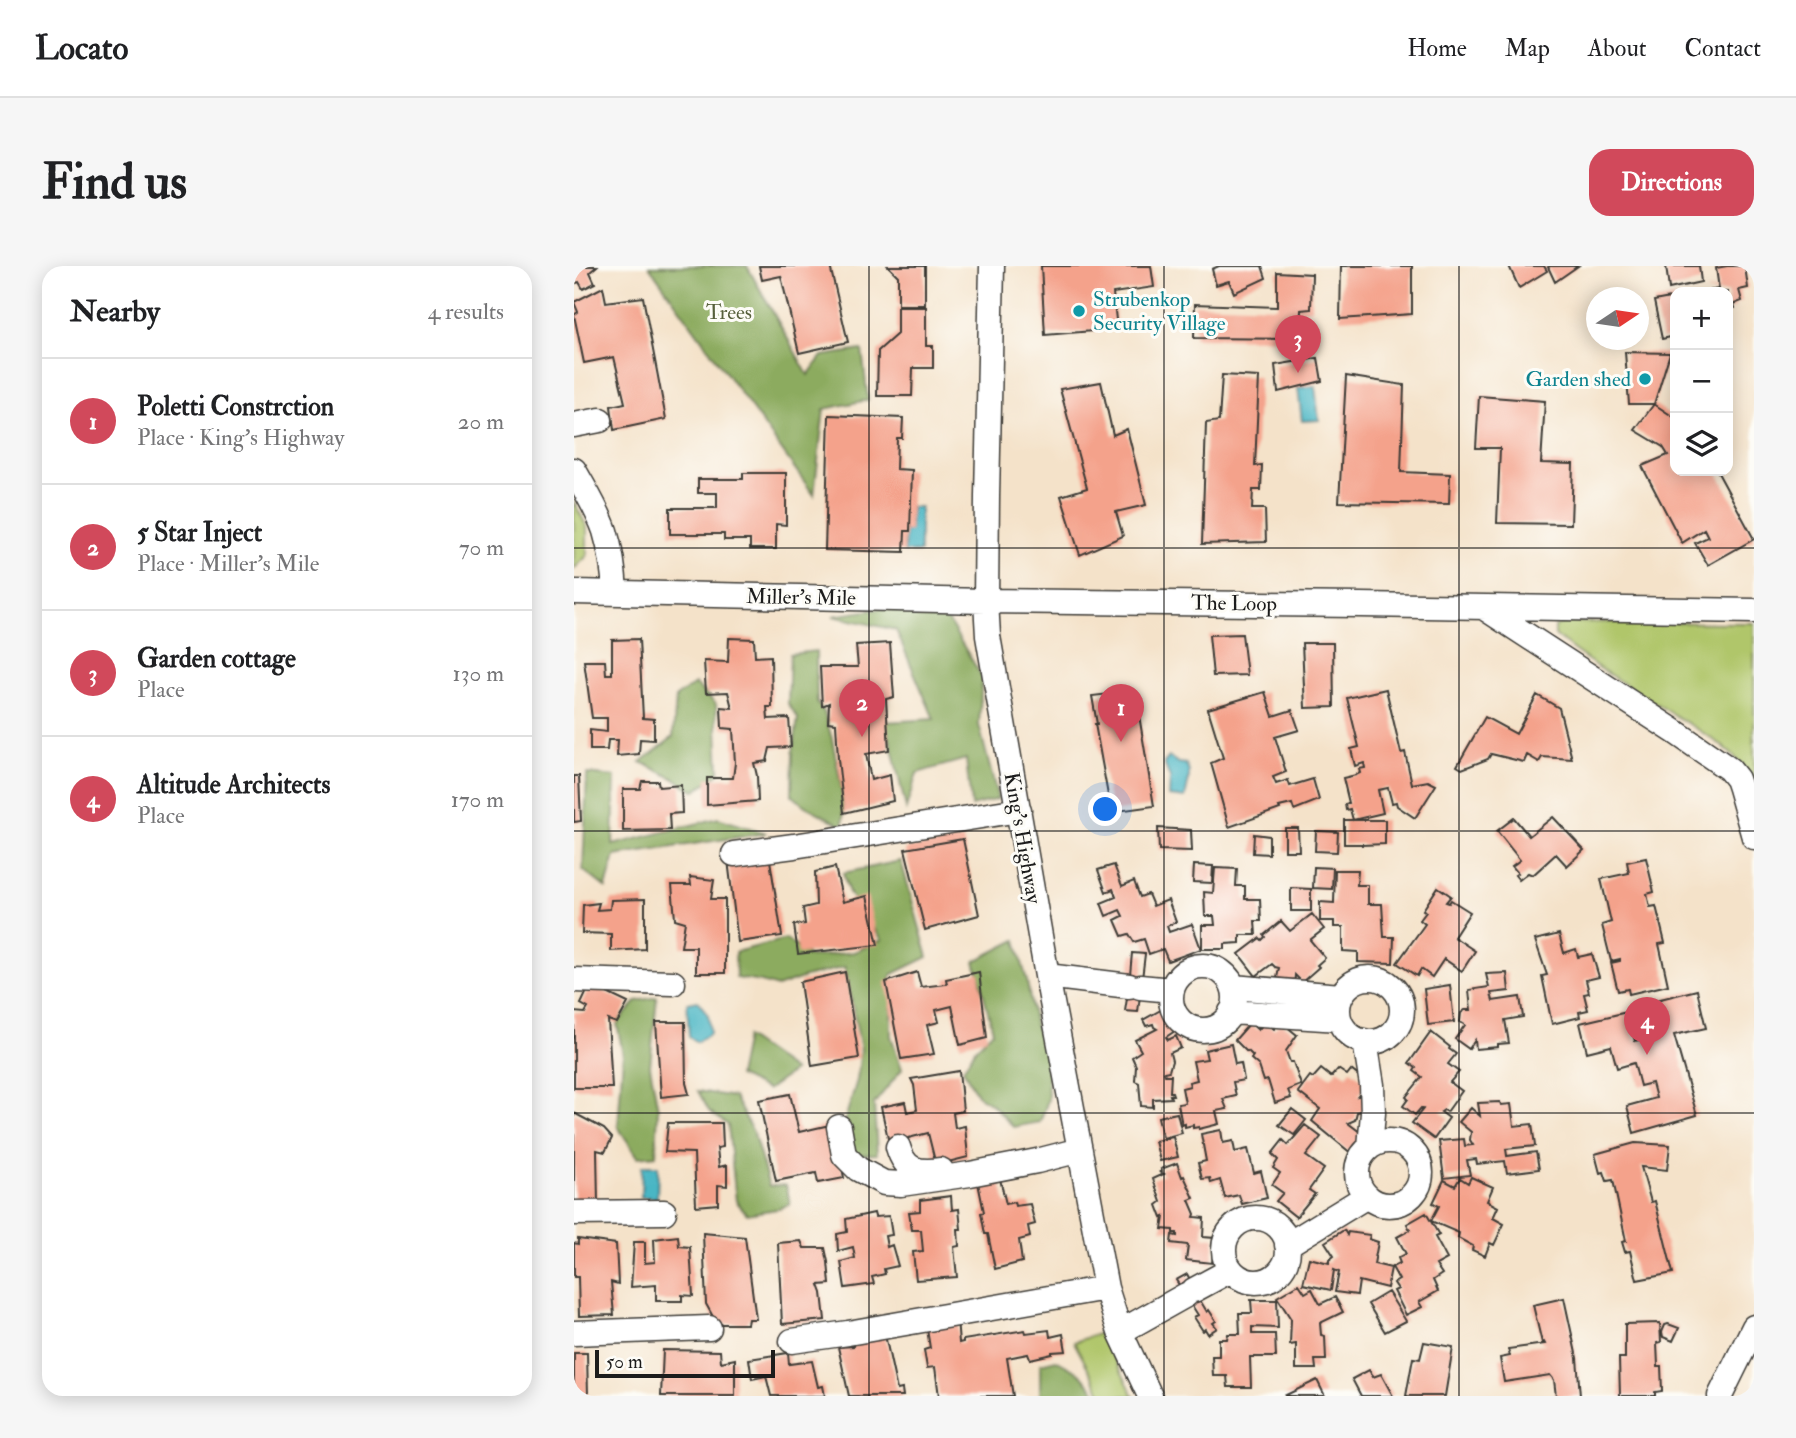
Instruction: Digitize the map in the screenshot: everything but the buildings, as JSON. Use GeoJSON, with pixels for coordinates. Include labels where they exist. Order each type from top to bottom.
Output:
{"type":"FeatureCollection","features":[{"type":"Feature","properties":{"kind":"street","name":"King's Highway"},"geometry":{"type":"LineString","coordinates":[[992,266],[987,496],[988,636],[1047,976],[1106,1288],[1120,1332],[1150,1396]]}},
{"type":"Feature","properties":{"kind":"street"},"geometry":{"type":"LineString","coordinates":[[574,425],[600,420]]}},
{"type":"Feature","properties":{"kind":"street"},"geometry":{"type":"LineString","coordinates":[[574,470],[605,531],[614,572],[615,592]]}},
{"type":"Feature","properties":{"kind":"street","name":"Miller's Mile"},"geometry":{"type":"LineString","coordinates":[[574,592],[986,601]]}},
{"type":"Feature","properties":{"kind":"street","name":"The Loop"},"geometry":{"type":"LineString","coordinates":[[986,601],[1754,611]]}},
{"type":"Feature","properties":{"kind":"street"},"geometry":{"type":"LineString","coordinates":[[1482,606],[1729,769],[1737,779],[1754,837]]}},
{"type":"Feature","properties":{"kind":"street"},"geometry":{"type":"LineString","coordinates":[[734,854],[1018,810]]}},
{"type":"Feature","properties":{"kind":"street"},"geometry":{"type":"LineString","coordinates":[[1211,967],[1228,978],[1233,987],[1234,1004],[1226,1021],[1207,1030],[1197,1029],[1187,1026],[1179,1019],[1171,1001],[1172,990],[1176,981],[1191,968],[1211,967]]}},
{"type":"Feature","properties":{"kind":"street"},"geometry":{"type":"LineString","coordinates":[[1047,976],[1172,990]]}},
{"type":"Feature","properties":{"kind":"street"},"geometry":{"type":"LineString","coordinates":[[1371,978],[1388,984],[1395,991],[1400,999],[1401,1018],[1391,1033],[1374,1040],[1349,1034],[1340,1008],[1346,988],[1353,982],[1371,978]]}},
{"type":"Feature","properties":{"kind":"street"},"geometry":{"type":"LineString","coordinates":[[574,980],[673,983]]}},
{"type":"Feature","properties":{"kind":"street"},"geometry":{"type":"LineString","coordinates":[[1233,987],[1340,1008]]}},
{"type":"Feature","properties":{"kind":"street"},"geometry":{"type":"LineString","coordinates":[[1231,1012],[1340,1008]]}},
{"type":"Feature","properties":{"kind":"street"},"geometry":{"type":"LineString","coordinates":[[1374,1040],[1373,1113],[1380,1144]]}},
{"type":"Feature","properties":{"kind":"street"},"geometry":{"type":"LineString","coordinates":[[839,1127],[844,1155],[858,1169],[884,1183],[901,1184],[970,1174],[1037,1161],[1079,1146]]}},
{"type":"Feature","properties":{"kind":"street"},"geometry":{"type":"LineString","coordinates":[[1400,1143],[1409,1148],[1420,1165],[1419,1186],[1405,1201],[1396,1205],[1375,1202],[1363,1190],[1357,1173],[1363,1154],[1380,1144],[1400,1143]]}},
{"type":"Feature","properties":{"kind":"street"},"geometry":{"type":"LineString","coordinates":[[898,1147],[902,1160],[913,1168],[931,1171],[1079,1146]]}},
{"type":"Feature","properties":{"kind":"street"},"geometry":{"type":"LineString","coordinates":[[1284,1238],[1363,1190]]}},
{"type":"Feature","properties":{"kind":"street"},"geometry":{"type":"LineString","coordinates":[[574,1213],[664,1212]]}},
{"type":"Feature","properties":{"kind":"street"},"geometry":{"type":"LineString","coordinates":[[1255,1218],[1274,1224],[1284,1238],[1288,1254],[1280,1271],[1265,1281],[1255,1282],[1238,1276],[1226,1261],[1224,1251],[1230,1232],[1246,1220],[1255,1218]]}},
{"type":"Feature","properties":{"kind":"street"},"geometry":{"type":"LineString","coordinates":[[1120,1332],[1231,1270]]}},
{"type":"Feature","properties":{"kind":"street"},"geometry":{"type":"LineString","coordinates":[[792,1341],[1106,1288]]}},
{"type":"Feature","properties":{"kind":"street"},"geometry":{"type":"LineString","coordinates":[[1720,1396],[1754,1327]]}},
{"type":"Feature","properties":{"kind":"street"},"geometry":{"type":"LineString","coordinates":[[574,1333],[709,1328]]}},
{"type":"Feature","properties":{"kind":"green space","name":"Trees"},"geometry":{"type":"Polygon","coordinates":[[[649,266],[747,266],[808,375],[822,356],[862,350],[868,400],[824,409],[814,495],[649,266]]]}},
{"type":"Feature","properties":{"kind":"green space"},"geometry":{"type":"Polygon","coordinates":[[[574,502],[587,527],[587,556],[574,569],[574,502]]]}},
{"type":"Feature","properties":{"kind":"green space"},"geometry":{"type":"Polygon","coordinates":[[[936,600],[982,677],[979,725],[998,799],[971,806],[966,759],[917,773],[906,809],[886,722],[934,719],[896,630],[833,616],[936,600]]]}},
{"type":"Feature","properties":{"kind":"green space"},"geometry":{"type":"Polygon","coordinates":[[[1565,622],[1754,623],[1754,783],[1739,761],[1704,733],[1596,665],[1555,635],[1555,626],[1565,622]]]}},
{"type":"Feature","properties":{"kind":"green space"},"geometry":{"type":"Polygon","coordinates":[[[816,651],[817,703],[824,712],[832,739],[841,786],[843,826],[805,806],[792,795],[793,753],[798,718],[788,704],[790,654],[816,651]]]}},
{"type":"Feature","properties":{"kind":"green space"},"geometry":{"type":"Polygon","coordinates":[[[695,684],[716,704],[719,773],[695,791],[641,762],[673,737],[676,697],[695,684]]]}},
{"type":"Feature","properties":{"kind":"green space"},"geometry":{"type":"Polygon","coordinates":[[[587,774],[615,777],[613,845],[718,818],[766,833],[615,856],[606,888],[583,870],[587,774]]]}},
{"type":"Feature","properties":{"kind":"green space"},"geometry":{"type":"Polygon","coordinates":[[[901,861],[928,957],[891,975],[891,1036],[902,1069],[874,1104],[877,1154],[853,1155],[844,1123],[857,1080],[861,1050],[845,967],[777,987],[736,978],[735,952],[786,939],[810,957],[854,952],[882,940],[849,893],[843,873],[901,861]]]}},
{"type":"Feature","properties":{"kind":"green space"},"geometry":{"type":"Polygon","coordinates":[[[1016,940],[1034,1022],[1047,1058],[1048,1100],[1040,1122],[1013,1127],[993,1105],[977,1095],[963,1069],[976,1048],[993,1031],[975,961],[1016,940]]]}},
{"type":"Feature","properties":{"kind":"green space"},"geometry":{"type":"Polygon","coordinates":[[[657,997],[650,1066],[658,1109],[656,1155],[638,1157],[618,1127],[623,1055],[617,1023],[637,1001],[657,997]]]}},
{"type":"Feature","properties":{"kind":"green space"},"geometry":{"type":"Polygon","coordinates":[[[746,1037],[794,1071],[767,1090],[738,1076],[746,1037]]]}},
{"type":"Feature","properties":{"kind":"green space"},"geometry":{"type":"Polygon","coordinates":[[[698,1091],[734,1097],[753,1132],[769,1186],[786,1185],[790,1204],[747,1214],[736,1201],[728,1125],[709,1111],[698,1091]]]}},
{"type":"Feature","properties":{"kind":"green space"},"geometry":{"type":"Polygon","coordinates":[[[1101,1333],[1134,1396],[1103,1396],[1074,1342],[1101,1333]]]}},
{"type":"Feature","properties":{"kind":"green space"},"geometry":{"type":"Polygon","coordinates":[[[1056,1360],[1081,1374],[1099,1396],[1040,1396],[1040,1364],[1056,1360]]]}},
{"type":"Feature","properties":{"kind":"water"},"geometry":{"type":"Polygon","coordinates":[[[1315,386],[1319,420],[1302,421],[1298,388],[1315,386]]]}},
{"type":"Feature","properties":{"kind":"water"},"geometry":{"type":"Polygon","coordinates":[[[911,507],[920,507],[920,552],[904,552],[905,531],[910,531],[911,507]]]}},
{"type":"Feature","properties":{"kind":"water"},"geometry":{"type":"Polygon","coordinates":[[[1169,757],[1186,764],[1189,779],[1185,798],[1169,796],[1170,778],[1164,763],[1169,757]]]}},
{"type":"Feature","properties":{"kind":"water"},"geometry":{"type":"Polygon","coordinates":[[[698,1001],[708,1015],[710,1033],[697,1042],[689,1037],[687,1003],[698,1001]]]}},
{"type":"Feature","properties":{"kind":"water"},"geometry":{"type":"Polygon","coordinates":[[[642,1166],[658,1166],[657,1198],[641,1197],[642,1166]]]}},
{"type":"Feature","properties":{"kind":"place","name":"Strubenkop Security Village"},"geometry":{"type":"Point","coordinates":[1079,311]}},
{"type":"Feature","properties":{"kind":"place","name":"Garden cottage"},"geometry":{"type":"Point","coordinates":[1298,373]}},
{"type":"Feature","properties":{"kind":"place","name":"Garden shed"},"geometry":{"type":"Point","coordinates":[1645,379]}},
{"type":"Feature","properties":{"kind":"place","name":"5 Star Inject"},"geometry":{"type":"Point","coordinates":[862,737]}},
{"type":"Feature","properties":{"kind":"place","name":"Poletti Constrction"},"geometry":{"type":"Point","coordinates":[1121,742]}},
{"type":"Feature","properties":{"kind":"place","name":"Altitude Architects"},"geometry":{"type":"Point","coordinates":[1647,1055]}}]}
